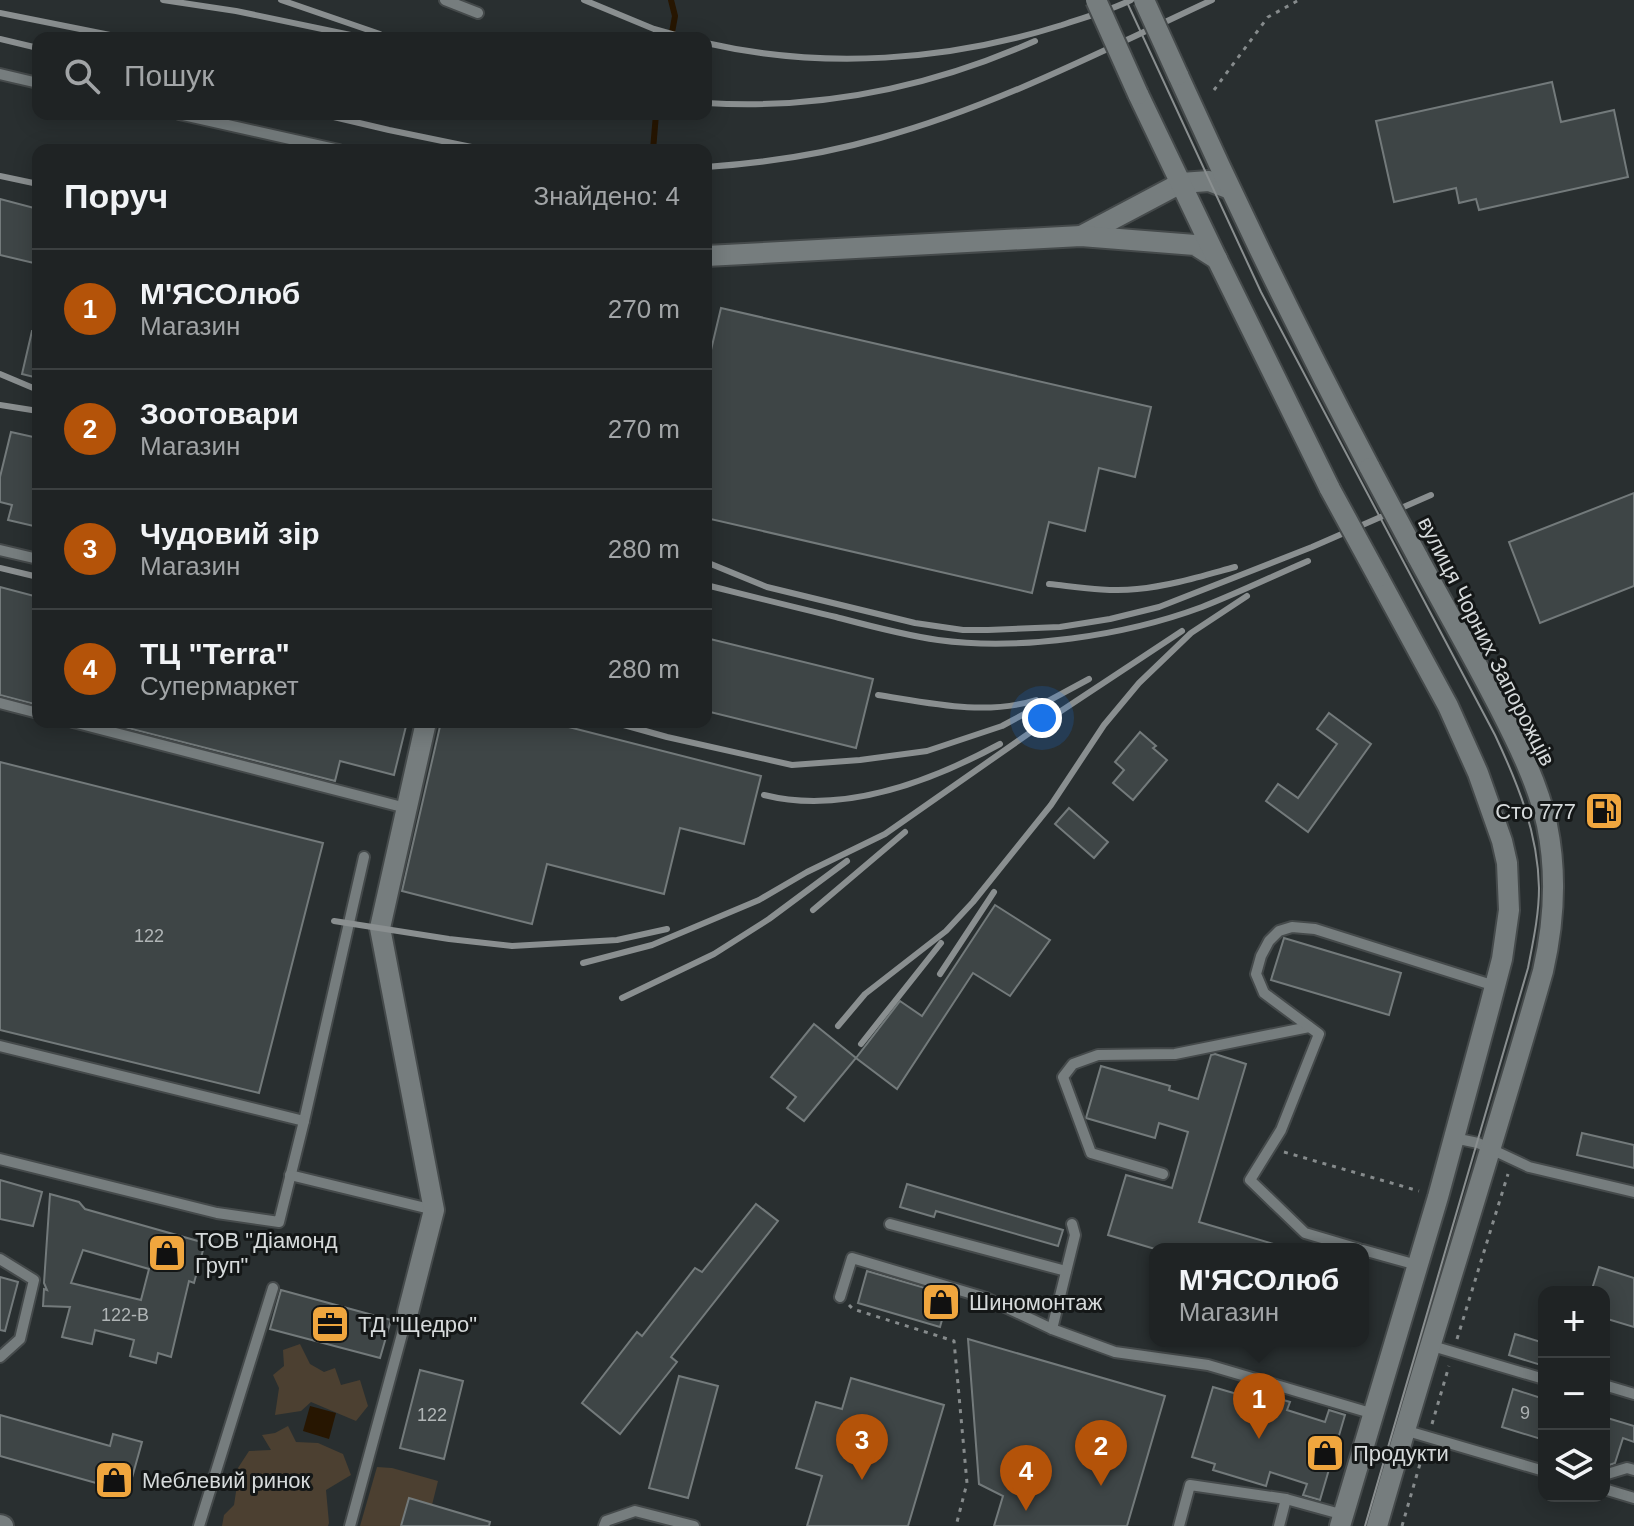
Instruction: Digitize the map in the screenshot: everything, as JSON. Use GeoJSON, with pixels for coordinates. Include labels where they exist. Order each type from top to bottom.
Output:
{"type":"FeatureCollection","features":[{"type":"Feature","properties":{"kind":"main road"},"geometry":{"type":"LineString","coordinates":[[1096,0],[1138,94],[1330,489],[1448,706],[1478,773],[1507,863],[1508,931],[1495,986],[1438,1197],[1342,1520]]}},
{"type":"Feature","properties":{"kind":"main road","name":"вулиця Чорних Запорожців"},"geometry":{"type":"LineString","coordinates":[[1144,0],[1286,305],[1516,741],[1541,802],[1551,847],[1553,891],[1543,971],[1377,1526]]}},
{"type":"Feature","properties":{"kind":"main road"},"geometry":{"type":"LineString","coordinates":[[1081,236],[1181,183],[1209,181],[1230,189]]}},
{"type":"Feature","properties":{"kind":"main road"},"geometry":{"type":"LineString","coordinates":[[712,256],[1081,236],[1195,245],[1217,259]]}},
{"type":"Feature","properties":{"kind":"main road"},"geometry":{"type":"LineString","coordinates":[[408,1312],[434,1210],[380,928],[425,728]]}},
{"type":"Feature","properties":{"kind":"lane"},"geometry":{"type":"LineString","coordinates":[[445,0],[478,13]]}},
{"type":"Feature","properties":{"kind":"lane"},"geometry":{"type":"LineString","coordinates":[[0,74],[32,82]]}},
{"type":"Feature","properties":{"kind":"lane"},"geometry":{"type":"LineString","coordinates":[[206,120],[312,144]]}},
{"type":"Feature","properties":{"kind":"lane"},"geometry":{"type":"LineString","coordinates":[[0,550],[32,558]]}},
{"type":"Feature","properties":{"kind":"lane"},"geometry":{"type":"LineString","coordinates":[[0,703],[32,711]]}},
{"type":"Feature","properties":{"kind":"lane"},"geometry":{"type":"LineString","coordinates":[[96,728],[406,808]]}},
{"type":"Feature","properties":{"kind":"lane"},"geometry":{"type":"LineString","coordinates":[[0,1159],[217,1213],[279,1222],[364,857]]}},
{"type":"Feature","properties":{"kind":"lane"},"geometry":{"type":"LineString","coordinates":[[1338,1243],[1305,1233],[1250,1180],[1281,1130],[1319,1034],[1264,993],[1256,974],[1269,941],[1279,931],[1292,927],[1315,929],[1495,986]]}},
{"type":"Feature","properties":{"kind":"lane"},"geometry":{"type":"LineString","coordinates":[[1163,1174],[1091,1153],[1063,1077],[1073,1064],[1098,1055],[1175,1054],[1309,1027]]}},
{"type":"Feature","properties":{"kind":"lane"},"geometry":{"type":"LineString","coordinates":[[0,1046],[304,1121]]}},
{"type":"Feature","properties":{"kind":"lane"},"geometry":{"type":"LineString","coordinates":[[1454,1138],[1478,1143],[1529,1167],[1634,1192]]}},
{"type":"Feature","properties":{"kind":"lane"},"geometry":{"type":"LineString","coordinates":[[290,1175],[434,1210]]}},
{"type":"Feature","properties":{"kind":"lane"},"geometry":{"type":"LineString","coordinates":[[890,1224],[1066,1271]]}},
{"type":"Feature","properties":{"kind":"lane"},"geometry":{"type":"LineString","coordinates":[[1052,1329],[1075,1235],[1072,1224]]}},
{"type":"Feature","properties":{"kind":"lane"},"geometry":{"type":"LineString","coordinates":[[1369,1252],[1417,1265]]}},
{"type":"Feature","properties":{"kind":"lane"},"geometry":{"type":"LineString","coordinates":[[840,1297],[852,1258],[986,1298],[1052,1329],[1115,1352],[1208,1365],[1374,1414]]}},
{"type":"Feature","properties":{"kind":"lane"},"geometry":{"type":"LineString","coordinates":[[0,1259],[34,1280],[20,1339],[0,1357]]}},
{"type":"Feature","properties":{"kind":"lane"},"geometry":{"type":"LineString","coordinates":[[199,1526],[273,1288]]}},
{"type":"Feature","properties":{"kind":"lane"},"geometry":{"type":"LineString","coordinates":[[350,1526],[408,1312]]}},
{"type":"Feature","properties":{"kind":"lane"},"geometry":{"type":"LineString","coordinates":[[1429,1345],[1538,1377]]}},
{"type":"Feature","properties":{"kind":"lane"},"geometry":{"type":"LineString","coordinates":[[1610,1387],[1634,1394]]}},
{"type":"Feature","properties":{"kind":"lane"},"geometry":{"type":"LineString","coordinates":[[1404,1430],[1538,1469]]}},
{"type":"Feature","properties":{"kind":"lane"},"geometry":{"type":"LineString","coordinates":[[1610,1473],[1627,1468],[1634,1470]]}},
{"type":"Feature","properties":{"kind":"lane"},"geometry":{"type":"LineString","coordinates":[[1179,1526],[1190,1485],[1286,1499],[1342,1520]]}},
{"type":"Feature","properties":{"kind":"lane"},"geometry":{"type":"LineString","coordinates":[[1610,1491],[1634,1498]]}},
{"type":"Feature","properties":{"kind":"lane"},"geometry":{"type":"LineString","coordinates":[[1279,1526],[1286,1499]]}},
{"type":"Feature","properties":{"kind":"lane"},"geometry":{"type":"LineString","coordinates":[[604,1526],[606,1521],[635,1511],[694,1526]]}},
{"type":"Feature","properties":{"kind":"path"},"geometry":{"type":"LineString","coordinates":[[1214,90],[1268,17],[1299,0]]}},
{"type":"Feature","properties":{"kind":"path"},"geometry":{"type":"LineString","coordinates":[[1270,1148],[1438,1197]]}},
{"type":"Feature","properties":{"kind":"path"},"geometry":{"type":"LineString","coordinates":[[840,1297],[853,1309],[954,1341],[967,1483],[956,1526]]}},
{"type":"Feature","properties":{"kind":"shaded area"},"geometry":{"type":"Polygon","coordinates":[[[300,1344],[310,1364],[324,1372],[335,1368],[341,1385],[360,1380],[368,1406],[356,1421],[311,1402],[301,1411],[275,1415],[279,1388],[273,1375],[284,1366],[283,1350],[300,1344]]]}},
{"type":"Feature","properties":{"kind":"shaded area"},"geometry":{"type":"Polygon","coordinates":[[[310,1406],[336,1413],[329,1439],[303,1431],[310,1406]]]}},
{"type":"Feature","properties":{"kind":"shaded area"},"geometry":{"type":"Polygon","coordinates":[[[288,1426],[296,1442],[318,1443],[343,1454],[351,1475],[326,1490],[328,1526],[222,1526],[224,1515],[234,1505],[237,1485],[241,1482],[236,1471],[249,1451],[271,1450],[262,1435],[288,1426]]]}},
{"type":"Feature","properties":{"kind":"shaded area"},"geometry":{"type":"Polygon","coordinates":[[[377,1467],[438,1481],[432,1505],[409,1499],[401,1526],[360,1526],[377,1467]]]}},
{"type":"Feature","properties":{"kind":"building"},"geometry":{"type":"Polygon","coordinates":[[[1552,82],[1561,122],[1614,110],[1628,177],[1479,210],[1476,199],[1459,203],[1456,188],[1394,202],[1376,121],[1552,82]]]}},
{"type":"Feature","properties":{"kind":"building"},"geometry":{"type":"Polygon","coordinates":[[[0,199],[32,207],[32,263],[0,255],[0,199]]]}},
{"type":"Feature","properties":{"kind":"building"},"geometry":{"type":"Polygon","coordinates":[[[721,308],[1151,407],[1135,477],[1099,468],[1085,531],[1049,522],[1032,593],[712,519],[712,346],[721,308]]]}},
{"type":"Feature","properties":{"kind":"building"},"geometry":{"type":"Polygon","coordinates":[[[32,331],[32,376],[22,374],[32,331]]]}},
{"type":"Feature","properties":{"kind":"building"},"geometry":{"type":"Polygon","coordinates":[[[11,432],[32,437],[32,526],[8,520],[12,505],[0,502],[0,477],[11,432]]]}},
{"type":"Feature","properties":{"kind":"building"},"geometry":{"type":"Polygon","coordinates":[[[1634,493],[1634,586],[1540,623],[1509,542],[1634,493]]]}},
{"type":"Feature","properties":{"kind":"building"},"geometry":{"type":"Polygon","coordinates":[[[0,587],[32,595],[32,703],[0,695],[0,587]]]}},
{"type":"Feature","properties":{"kind":"building"},"geometry":{"type":"Polygon","coordinates":[[[712,639],[873,679],[856,748],[712,712],[712,639]]]}},
{"type":"Feature","properties":{"kind":"building"},"geometry":{"type":"Polygon","coordinates":[[[1329,713],[1371,744],[1308,832],[1266,801],[1278,784],[1298,798],[1337,744],[1317,729],[1329,713]]]}},
{"type":"Feature","properties":{"kind":"building"},"geometry":{"type":"Polygon","coordinates":[[[128,728],[406,728],[394,775],[340,761],[335,781],[128,728]]]}},
{"type":"Feature","properties":{"kind":"building"},"geometry":{"type":"Polygon","coordinates":[[[440,728],[573,728],[761,776],[744,844],[680,828],[664,894],[547,864],[532,924],[402,891],[440,728]]]}},
{"type":"Feature","properties":{"kind":"building"},"geometry":{"type":"Polygon","coordinates":[[[1140,732],[1167,760],[1133,800],[1113,783],[1124,770],[1115,762],[1140,732]]]}},
{"type":"Feature","properties":{"kind":"building"},"geometry":{"type":"Polygon","coordinates":[[[0,762],[323,843],[259,1093],[0,1030],[0,762]]]}},
{"type":"Feature","properties":{"kind":"building"},"geometry":{"type":"Polygon","coordinates":[[[1069,808],[1108,842],[1094,858],[1055,824],[1069,808]]]}},
{"type":"Feature","properties":{"kind":"building"},"geometry":{"type":"Polygon","coordinates":[[[995,905],[1050,940],[1010,996],[973,973],[897,1089],[856,1058],[900,1001],[922,1016],[995,905]]]}},
{"type":"Feature","properties":{"kind":"building"},"geometry":{"type":"Polygon","coordinates":[[[1284,938],[1401,973],[1389,1015],[1271,980],[1284,938]]]}},
{"type":"Feature","properties":{"kind":"building"},"geometry":{"type":"Polygon","coordinates":[[[814,1024],[856,1058],[804,1121],[787,1108],[796,1097],[771,1077],[814,1024]]]}},
{"type":"Feature","properties":{"kind":"building"},"geometry":{"type":"Polygon","coordinates":[[[1211,1055],[1246,1064],[1199,1222],[1270,1243],[1149,1243],[1149,1247],[1108,1235],[1126,1175],[1172,1188],[1188,1132],[1159,1123],[1155,1138],[1086,1118],[1101,1066],[1170,1086],[1169,1090],[1198,1099],[1211,1055]]]}},
{"type":"Feature","properties":{"kind":"building"},"geometry":{"type":"Polygon","coordinates":[[[1582,1133],[1634,1145],[1634,1168],[1577,1155],[1582,1133]]]}},
{"type":"Feature","properties":{"kind":"building"},"geometry":{"type":"Polygon","coordinates":[[[0,1180],[42,1192],[33,1226],[0,1219],[0,1180]]]}},
{"type":"Feature","properties":{"kind":"building"},"geometry":{"type":"Polygon","coordinates":[[[907,1184],[1063,1230],[1058,1246],[936,1211],[934,1217],[900,1207],[907,1184]]]}},
{"type":"Feature","properties":{"kind":"building"},"geometry":{"type":"Polygon","coordinates":[[[50,1194],[79,1202],[85,1209],[205,1243],[194,1283],[189,1281],[171,1357],[158,1353],[156,1363],[130,1356],[134,1340],[95,1330],[92,1344],[62,1337],[70,1307],[43,1306],[44,1289],[47,1290],[44,1283],[50,1194]],[[83,1250],[71,1283],[141,1300],[149,1269],[83,1250]]]}},
{"type":"Feature","properties":{"kind":"building"},"geometry":{"type":"Polygon","coordinates":[[[756,1204],[778,1221],[671,1357],[677,1362],[620,1434],[582,1403],[637,1332],[642,1336],[695,1268],[702,1272],[756,1204]]]}},
{"type":"Feature","properties":{"kind":"building"},"geometry":{"type":"Polygon","coordinates":[[[1599,1267],[1634,1278],[1634,1327],[1610,1320],[1610,1286],[1593,1286],[1599,1267]]]}},
{"type":"Feature","properties":{"kind":"building"},"geometry":{"type":"Polygon","coordinates":[[[867,1271],[949,1295],[940,1327],[858,1303],[867,1271]]]}},
{"type":"Feature","properties":{"kind":"building"},"geometry":{"type":"Polygon","coordinates":[[[0,1277],[18,1282],[5,1331],[0,1330],[0,1277]]]}},
{"type":"Feature","properties":{"kind":"building","name":"ТД \"Щедро\""},"geometry":{"type":"Polygon","coordinates":[[[281,1290],[391,1320],[380,1358],[270,1329],[281,1290]]]}},
{"type":"Feature","properties":{"kind":"building"},"geometry":{"type":"Polygon","coordinates":[[[1515,1334],[1538,1341],[1538,1364],[1509,1355],[1515,1334]]]}},
{"type":"Feature","properties":{"kind":"building"},"geometry":{"type":"Polygon","coordinates":[[[968,1339],[1165,1396],[1127,1526],[994,1526],[1003,1496],[979,1484],[968,1339]]]}},
{"type":"Feature","properties":{"kind":"building","name":"ТД \"Щедро\""},"geometry":{"type":"Polygon","coordinates":[[[420,1370],[463,1381],[444,1459],[400,1448],[420,1370]]]}},
{"type":"Feature","properties":{"kind":"building"},"geometry":{"type":"Polygon","coordinates":[[[679,1376],[718,1386],[688,1498],[649,1488],[679,1376]]]}},
{"type":"Feature","properties":{"kind":"building"},"geometry":{"type":"Polygon","coordinates":[[[851,1378],[944,1405],[908,1526],[807,1526],[822,1476],[796,1468],[816,1402],[842,1409],[851,1378]]]}},
{"type":"Feature","properties":{"kind":"building"},"geometry":{"type":"Polygon","coordinates":[[[1213,1387],[1237,1394],[1239,1387],[1290,1402],[1287,1410],[1325,1422],[1329,1410],[1345,1415],[1320,1500],[1303,1495],[1307,1484],[1270,1472],[1266,1486],[1213,1470],[1215,1464],[1192,1457],[1213,1387]]]}},
{"type":"Feature","properties":{"kind":"building"},"geometry":{"type":"Polygon","coordinates":[[[1513,1389],[1538,1397],[1538,1438],[1502,1427],[1513,1389]]]}},
{"type":"Feature","properties":{"kind":"building"},"geometry":{"type":"Polygon","coordinates":[[[0,1415],[110,1446],[113,1434],[142,1442],[128,1492],[0,1456],[0,1415]]]}},
{"type":"Feature","properties":{"kind":"building"},"geometry":{"type":"Polygon","coordinates":[[[1610,1419],[1634,1426],[1634,1442],[1623,1438],[1615,1463],[1610,1465],[1610,1419]]]}},
{"type":"Feature","properties":{"kind":"building"},"geometry":{"type":"Polygon","coordinates":[[[409,1498],[490,1522],[489,1526],[401,1526],[409,1498]]]}},
{"type":"Feature","properties":{"kind":"waterway"},"geometry":{"type":"LineString","coordinates":[[671,0],[675,16],[672,32]]}},
{"type":"Feature","properties":{"kind":"waterway"},"geometry":{"type":"LineString","coordinates":[[654,144],[656,120]]}},
{"type":"Feature","properties":{"kind":"tram line"},"geometry":{"type":"LineString","coordinates":[[1126,0],[1261,292],[1495,735],[1519,790],[1535,848],[1539,898],[1528,968],[1365,1526]]}},
{"type":"Feature","properties":{"kind":"railway"},"geometry":{"type":"LineString","coordinates":[[163,0],[236,11],[336,32]]}},
{"type":"Feature","properties":{"kind":"railway"},"geometry":{"type":"LineString","coordinates":[[281,0],[374,32]]}},
{"type":"Feature","properties":{"kind":"railway"},"geometry":{"type":"LineString","coordinates":[[584,0],[665,32]]}},
{"type":"Feature","properties":{"kind":"railway"},"geometry":{"type":"LineString","coordinates":[[712,44],[795,57],[840,59],[930,54],[1019,37],[1097,14],[1131,0]]}},
{"type":"Feature","properties":{"kind":"railway"},"geometry":{"type":"LineString","coordinates":[[712,166],[816,153],[923,125],[1049,76],[1212,0]]}},
{"type":"Feature","properties":{"kind":"railway"},"geometry":{"type":"LineString","coordinates":[[0,13],[95,32]]}},
{"type":"Feature","properties":{"kind":"railway"},"geometry":{"type":"LineString","coordinates":[[0,39],[32,47]]}},
{"type":"Feature","properties":{"kind":"railway"},"geometry":{"type":"LineString","coordinates":[[712,103],[790,103],[874,92],[956,71],[1035,41]]}},
{"type":"Feature","properties":{"kind":"railway"},"geometry":{"type":"LineString","coordinates":[[346,120],[457,144]]}},
{"type":"Feature","properties":{"kind":"railway"},"geometry":{"type":"LineString","coordinates":[[0,176],[32,183]]}},
{"type":"Feature","properties":{"kind":"railway"},"geometry":{"type":"LineString","coordinates":[[0,374],[32,387]]}},
{"type":"Feature","properties":{"kind":"railway"},"geometry":{"type":"LineString","coordinates":[[0,405],[32,410]]}},
{"type":"Feature","properties":{"kind":"railway"},"geometry":{"type":"LineString","coordinates":[[712,564],[767,587],[915,623],[963,630],[1060,627],[1159,607],[1312,547],[1431,495]]}},
{"type":"Feature","properties":{"kind":"railway"},"geometry":{"type":"LineString","coordinates":[[712,586],[912,636],[1003,644],[1072,638],[1139,626],[1202,607],[1308,561]]}},
{"type":"Feature","properties":{"kind":"railway"},"geometry":{"type":"LineString","coordinates":[[1049,584],[1104,590],[1137,589],[1235,567]]}},
{"type":"Feature","properties":{"kind":"railway"},"geometry":{"type":"LineString","coordinates":[[0,568],[32,576]]}},
{"type":"Feature","properties":{"kind":"railway"},"geometry":{"type":"LineString","coordinates":[[838,1026],[865,994],[946,931],[973,902],[1051,805],[1104,725],[1139,683],[1191,633],[1247,596]]}},
{"type":"Feature","properties":{"kind":"railway"},"geometry":{"type":"LineString","coordinates":[[583,963],[652,945],[759,900],[807,872],[885,834],[1182,631]]}},
{"type":"Feature","properties":{"kind":"railway"},"geometry":{"type":"LineString","coordinates":[[635,728],[792,765],[860,760],[927,751],[1002,726],[1089,679]]}},
{"type":"Feature","properties":{"kind":"railway"},"geometry":{"type":"LineString","coordinates":[[878,695],[977,708],[1017,705],[1036,700]]}},
{"type":"Feature","properties":{"kind":"railway"},"geometry":{"type":"LineString","coordinates":[[764,795],[794,800],[855,798],[916,782],[1000,744]]}},
{"type":"Feature","properties":{"kind":"railway"},"geometry":{"type":"LineString","coordinates":[[813,910],[905,832]]}},
{"type":"Feature","properties":{"kind":"railway"},"geometry":{"type":"LineString","coordinates":[[622,998],[714,954],[769,919],[847,861]]}},
{"type":"Feature","properties":{"kind":"railway"},"geometry":{"type":"LineString","coordinates":[[940,974],[994,892]]}},
{"type":"Feature","properties":{"kind":"railway"},"geometry":{"type":"LineString","coordinates":[[334,921],[512,946],[617,940],[667,929]]}},
{"type":"Feature","properties":{"kind":"railway"},"geometry":{"type":"LineString","coordinates":[[861,1044],[941,943]]}},
{"type":"Feature","properties":{"kind":"place","name":"Сто 777"},"geometry":{"type":"Point","coordinates":[1604,811]}},
{"type":"Feature","properties":{"kind":"place","name":"ТОВ \"Діамонд Груп\""},"geometry":{"type":"Point","coordinates":[167,1253]}},
{"type":"Feature","properties":{"kind":"place","name":"Шиномонтаж"},"geometry":{"type":"Point","coordinates":[941,1302]}},
{"type":"Feature","properties":{"kind":"place","name":"ТД \"Щедро\""},"geometry":{"type":"Point","coordinates":[330,1324]}},
{"type":"Feature","properties":{"kind":"place","name":"М'ЯСОлюб"},"geometry":{"type":"Point","coordinates":[1259,1439]}},
{"type":"Feature","properties":{"kind":"place","name":"Продукти"},"geometry":{"type":"Point","coordinates":[1325,1453]}},
{"type":"Feature","properties":{"kind":"place","name":"Меблевий ринок"},"geometry":{"type":"Point","coordinates":[114,1480]}},
{"type":"Feature","properties":{"kind":"place","name":"Чудовий зір"},"geometry":{"type":"Point","coordinates":[862,1480]}},
{"type":"Feature","properties":{"kind":"place","name":"Зоотовари"},"geometry":{"type":"Point","coordinates":[1101,1486]}},
{"type":"Feature","properties":{"kind":"place","name":"ТЦ \"Terra\""},"geometry":{"type":"Point","coordinates":[1026,1511]}}]}
